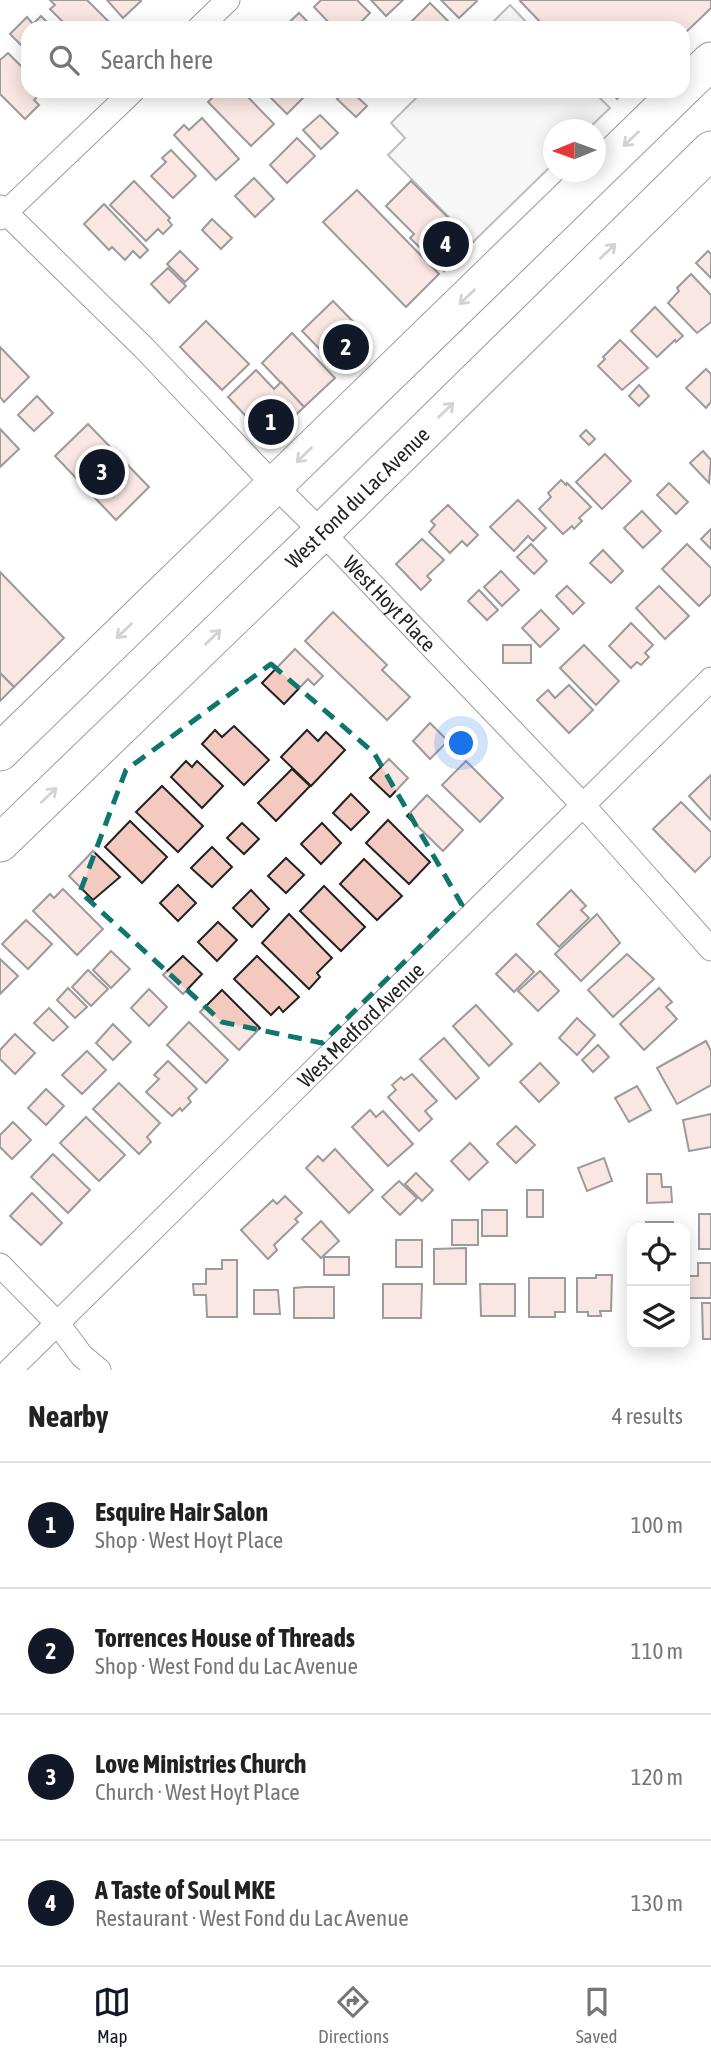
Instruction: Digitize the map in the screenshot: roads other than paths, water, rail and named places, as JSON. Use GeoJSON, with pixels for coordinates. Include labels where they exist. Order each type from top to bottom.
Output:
{"type":"FeatureCollection","features":[{"type":"Feature","properties":{"kind":"main road"},"geometry":{"type":"LineString","coordinates":[[690,81],[711,61]]}},
{"type":"Feature","properties":{"kind":"main road"},"geometry":{"type":"LineString","coordinates":[[0,752],[672,98]]}},
{"type":"Feature","properties":{"kind":"main road","name":"West Fond du Lac Avenue"},"geometry":{"type":"LineString","coordinates":[[0,843],[711,150]]}},
{"type":"Feature","properties":{"kind":"street"},"geometry":{"type":"LineString","coordinates":[[206,21],[228,0]]}},
{"type":"Feature","properties":{"kind":"street"},"geometry":{"type":"LineString","coordinates":[[2,213],[125,98]]}},
{"type":"Feature","properties":{"kind":"street","name":"West Hoyt Place"},"geometry":{"type":"LineString","coordinates":[[2,213],[144,348],[274,485],[322,531],[582,804],[711,949]]}},
{"type":"Feature","properties":{"kind":"street","name":"West Medford Avenue"},"geometry":{"type":"LineString","coordinates":[[10,1370],[711,679]]}},
{"type":"Feature","properties":{"kind":"street"},"geometry":{"type":"LineString","coordinates":[[0,1265],[58,1324],[82,1356],[99,1370]]}},
{"type":"Feature","properties":{"kind":"place","name":"A Taste of Soul MKE"},"geometry":{"type":"Point","coordinates":[446,244]}},
{"type":"Feature","properties":{"kind":"place","name":"Torrences House of Threads"},"geometry":{"type":"Point","coordinates":[346,347]}},
{"type":"Feature","properties":{"kind":"place","name":"Esquire Hair Salon"},"geometry":{"type":"Point","coordinates":[271,422]}},
{"type":"Feature","properties":{"kind":"place","name":"Love Ministries Church"},"geometry":{"type":"Point","coordinates":[102,472]}}]}
